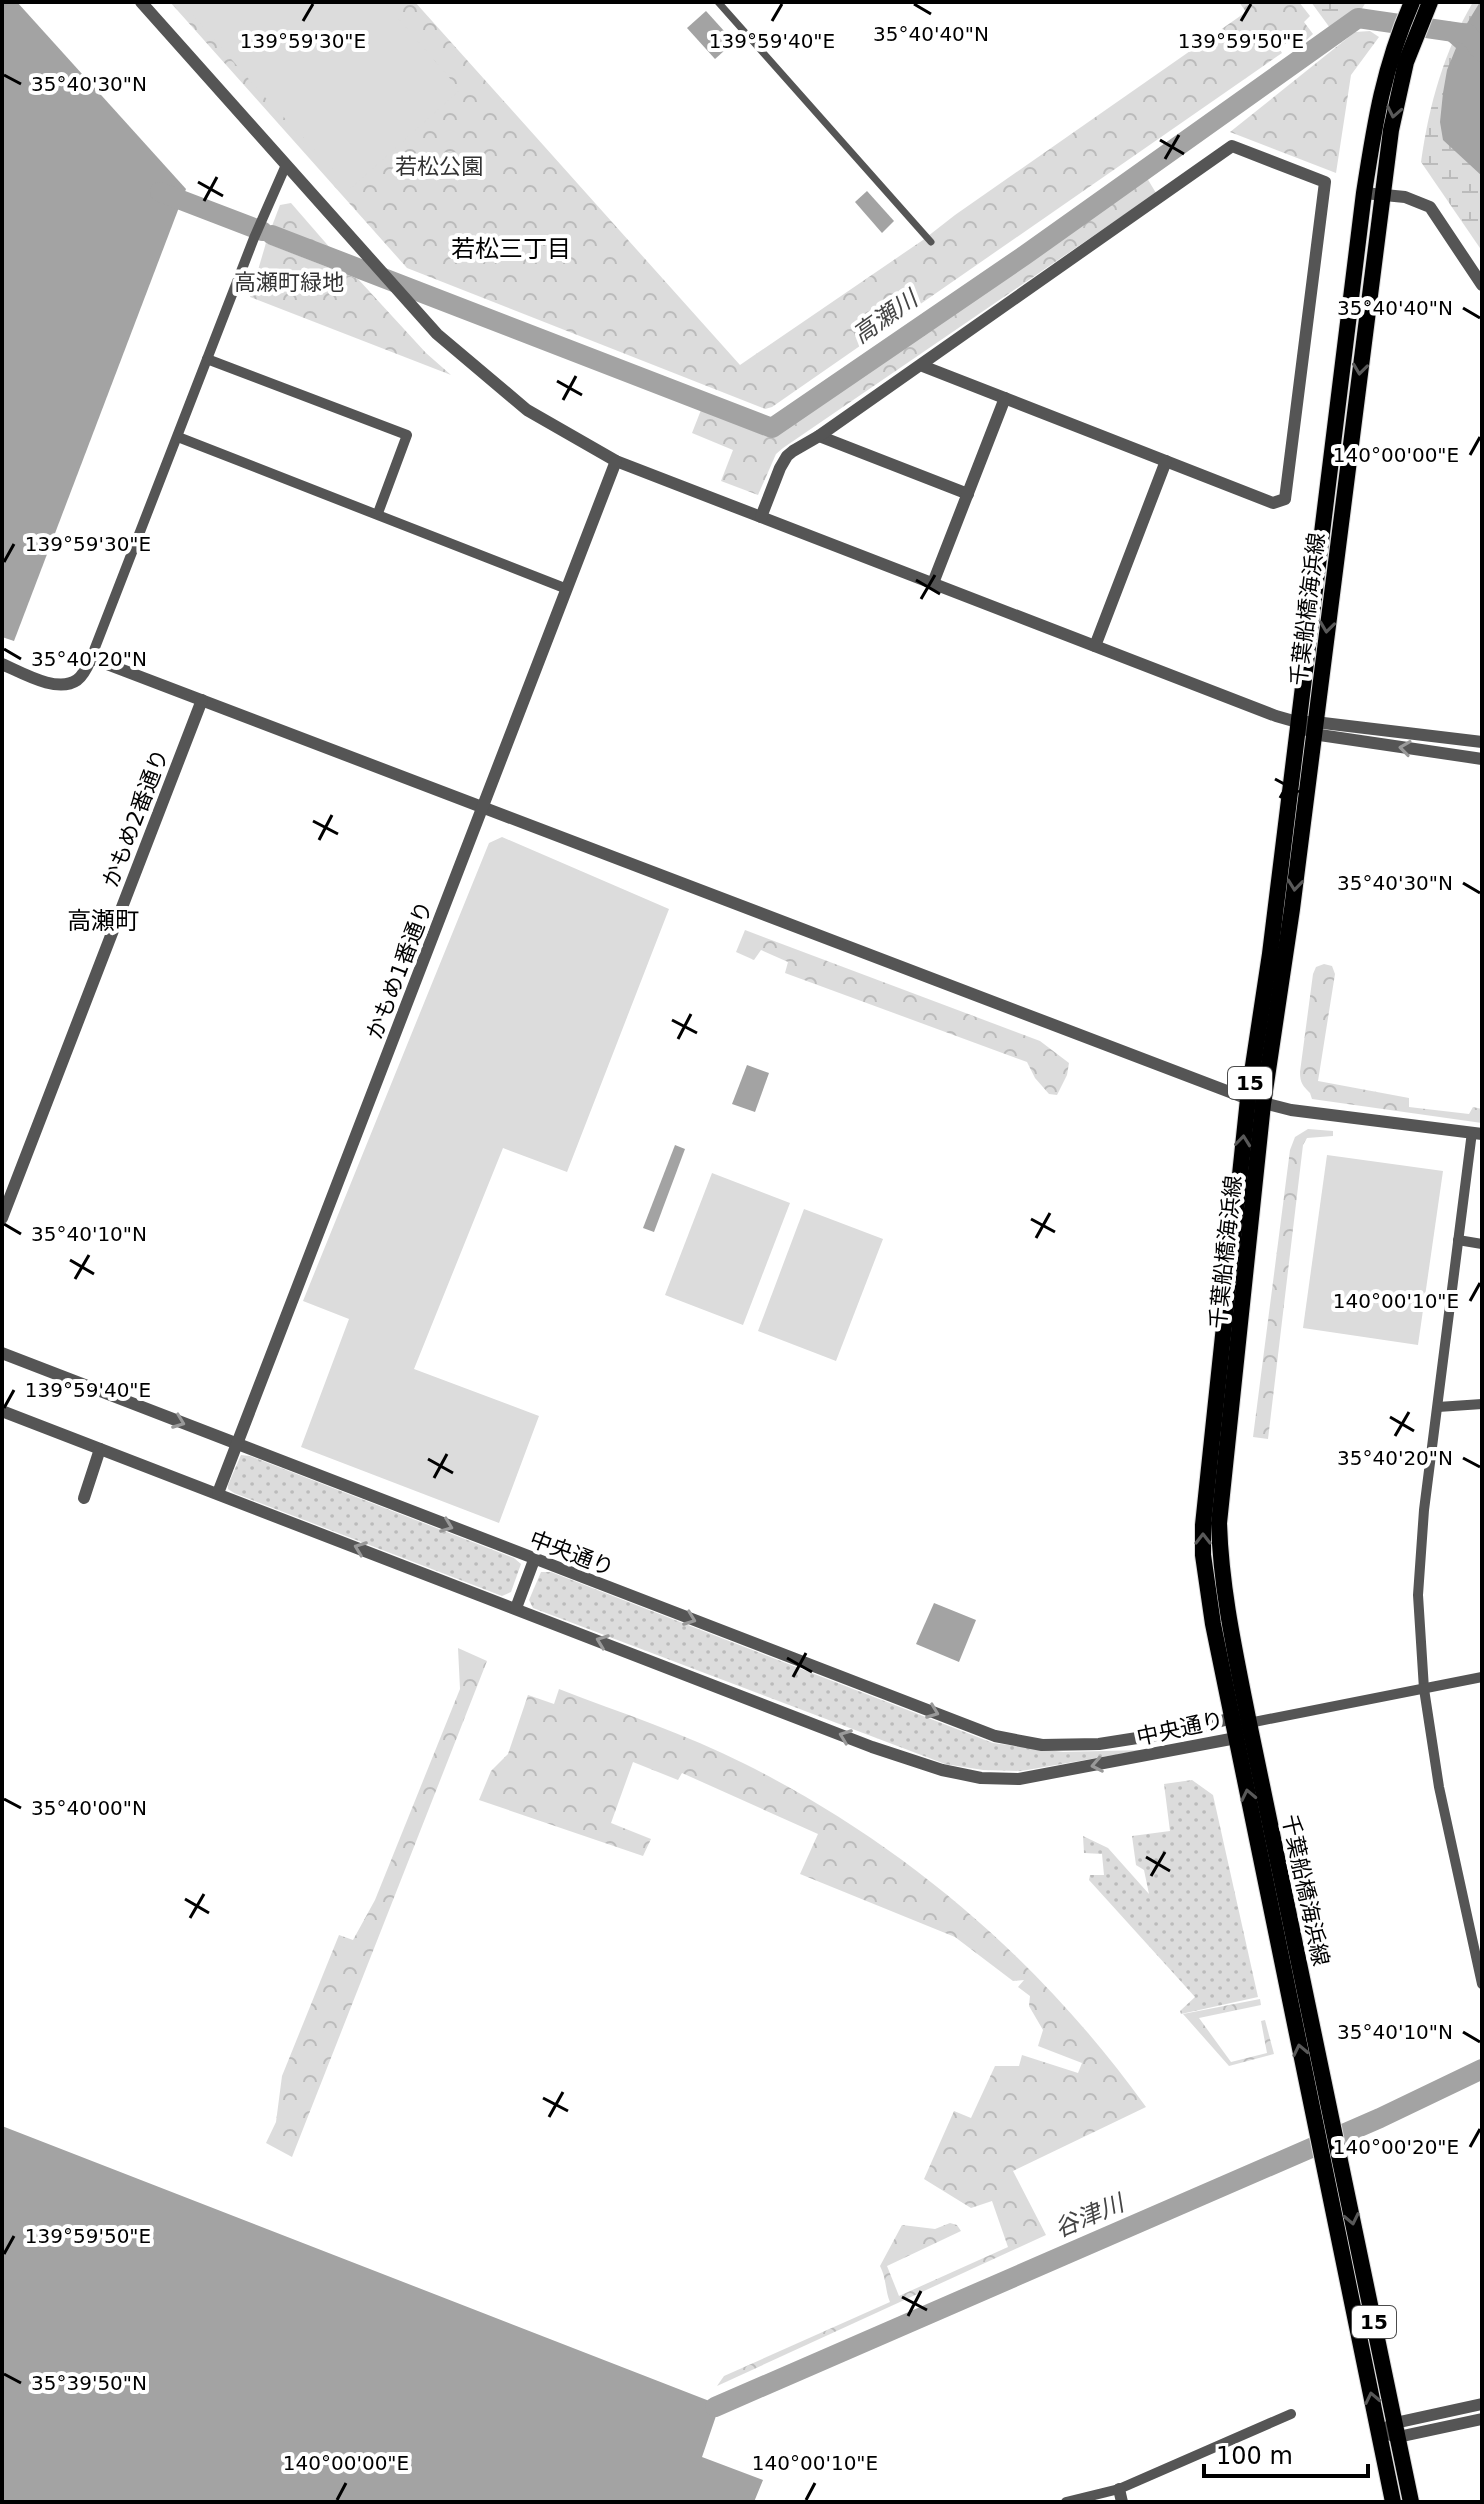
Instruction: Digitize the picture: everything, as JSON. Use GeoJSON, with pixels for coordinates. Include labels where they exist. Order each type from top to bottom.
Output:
{"type":"FeatureCollection","features":[{"type":"Feature","properties":{"kind":"main road","name":"千葉船橋海浜線"},"geometry":{"type":"LineString","coordinates":[[1324,2124],[1236,1738],[1213,1624],[1203,1555],[1203,1525],[1255,1102],[1278,1015],[1394,109],[1415,36],[1419,7]]}},
{"type":"Feature","properties":{"kind":"main road","name":"千葉船橋海浜線"},"geometry":{"type":"LineString","coordinates":[[1393,2502],[1229,1621],[1219,1523],[1270,954],[1364,193],[1381,88],[1397,37],[1419,7]]}},
{"type":"Feature","properties":{"kind":"main road","name":"千葉船橋海浜線"},"geometry":{"type":"LineString","coordinates":[[1328,2145],[1411,2502]]}},
{"type":"Feature","properties":{"kind":"street"},"geometry":{"type":"LineString","coordinates":[[141,2],[437,334],[527,410],[616,461],[1314,728],[1482,759]]}},
{"type":"Feature","properties":{"kind":"street"},"geometry":{"type":"LineString","coordinates":[[718,2],[931,242]]}},
{"type":"Feature","properties":{"kind":"street"},"geometry":{"type":"LineString","coordinates":[[761,517],[787,456],[1232,146],[1325,182],[1285,499],[1273,503],[920,365]]}},
{"type":"Feature","properties":{"kind":"street"},"geometry":{"type":"LineString","coordinates":[[2,664],[49,682],[70,683],[78,679],[91,658],[254,238],[286,165]]}},
{"type":"Feature","properties":{"kind":"street"},"geometry":{"type":"LineString","coordinates":[[1364,193],[1405,197],[1430,207],[1482,285]]}},
{"type":"Feature","properties":{"kind":"street"},"geometry":{"type":"LineString","coordinates":[[207,359],[407,435],[378,513]]}},
{"type":"Feature","properties":{"kind":"street"},"geometry":{"type":"LineString","coordinates":[[933,583],[1005,398]]}},
{"type":"Feature","properties":{"kind":"street"},"geometry":{"type":"LineString","coordinates":[[819,436],[968,494]]}},
{"type":"Feature","properties":{"kind":"street"},"geometry":{"type":"LineString","coordinates":[[178,437],[567,589]]}},
{"type":"Feature","properties":{"kind":"street","name":"かもめ1番通り"},"geometry":{"type":"LineString","coordinates":[[218,1493],[616,461]]}},
{"type":"Feature","properties":{"kind":"street"},"geometry":{"type":"LineString","coordinates":[[1095,646],[1166,461]]}},
{"type":"Feature","properties":{"kind":"street"},"geometry":{"type":"LineString","coordinates":[[91,658],[1255,1102],[1291,1110],[1477,1133],[1458,1240],[1424,1510],[1418,1595],[1424,1689],[1439,1787],[1482,1984]]}},
{"type":"Feature","properties":{"kind":"street","name":"かもめ2番通り"},"geometry":{"type":"LineString","coordinates":[[2,1218],[202,700]]}},
{"type":"Feature","properties":{"kind":"street"},"geometry":{"type":"LineString","coordinates":[[1314,728],[1482,742]]}},
{"type":"Feature","properties":{"kind":"street"},"geometry":{"type":"LineString","coordinates":[[1458,1240],[1482,1244]]}},
{"type":"Feature","properties":{"kind":"street","name":"中央通り"},"geometry":{"type":"LineString","coordinates":[[2,1353],[975,1729],[1042,1745],[1099,1744],[1188,1730],[1232,1718],[1249,1723],[1236,1738],[1038,1777],[981,1778],[942,1770],[892,1754],[2,1411]]}},
{"type":"Feature","properties":{"kind":"street"},"geometry":{"type":"LineString","coordinates":[[1438,1407],[1482,1404]]}},
{"type":"Feature","properties":{"kind":"street"},"geometry":{"type":"LineString","coordinates":[[84,1498],[100,1449]]}},
{"type":"Feature","properties":{"kind":"street"},"geometry":{"type":"LineString","coordinates":[[516,1608],[534,1560]]}},
{"type":"Feature","properties":{"kind":"street"},"geometry":{"type":"LineString","coordinates":[[1249,1723],[1482,1677]]}},
{"type":"Feature","properties":{"kind":"street"},"geometry":{"type":"LineString","coordinates":[[1396,2430],[1482,2404]]}},
{"type":"Feature","properties":{"kind":"street"},"geometry":{"type":"LineString","coordinates":[[1066,2502],[1120,2496],[1291,2414]]}},
{"type":"Feature","properties":{"kind":"street"},"geometry":{"type":"LineString","coordinates":[[1379,2432],[1482,2419]]}},
{"type":"Feature","properties":{"kind":"green space","name":"若松公園"},"geometry":{"type":"Polygon","coordinates":[[[170,2],[415,2],[740,365],[1246,12],[1239,2],[1299,2],[1310,16],[1304,22],[1313,34],[1300,46],[1295,37],[1279,48],[1282,53],[765,409],[407,268],[170,2]]]}},
{"type":"Feature","properties":{"kind":"green space"},"geometry":{"type":"Polygon","coordinates":[[[188,2],[384,2],[460,90],[351,188],[261,93],[184,5],[188,2]]]}},
{"type":"Feature","properties":{"kind":"green space"},"geometry":{"type":"Polygon","coordinates":[[[1311,2],[1366,2],[1341,43],[1311,2]]]}},
{"type":"Feature","properties":{"kind":"green space"},"geometry":{"type":"Polygon","coordinates":[[[1473,2],[1482,2],[1482,251],[1421,162],[1439,79],[1473,2]]]}},
{"type":"Feature","properties":{"kind":"green space"},"geometry":{"type":"Polygon","coordinates":[[[1370,31],[1379,37],[1351,75],[1336,173],[1230,132],[1355,32],[1370,31]]]}},
{"type":"Feature","properties":{"kind":"green space"},"geometry":{"type":"Polygon","coordinates":[[[1147,178],[1156,193],[783,448],[776,454],[758,495],[721,481],[733,450],[692,433],[701,410],[772,437],[1147,178]]]}},
{"type":"Feature","properties":{"kind":"green space","name":"高瀬町緑地"},"geometry":{"type":"Polygon","coordinates":[[[291,203],[331,249],[272,226],[280,205],[291,203]]]}},
{"type":"Feature","properties":{"kind":"green space","name":"高瀬町緑地"},"geometry":{"type":"Polygon","coordinates":[[[266,243],[358,279],[426,353],[451,375],[250,297],[266,243]]]}},
{"type":"Feature","properties":{"kind":"green space"},"geometry":{"type":"Polygon","coordinates":[[[502,837],[669,909],[567,1172],[503,1148],[414,1369],[539,1416],[499,1523],[301,1447],[349,1319],[303,1301],[489,843],[502,837]]]}},
{"type":"Feature","properties":{"kind":"green space"},"geometry":{"type":"Polygon","coordinates":[[[745,930],[1040,1041],[1069,1063],[1067,1075],[1057,1095],[1049,1094],[1035,1078],[1027,1062],[785,973],[788,962],[761,950],[754,960],[736,952],[745,930]]]}},
{"type":"Feature","properties":{"kind":"green space"},"geometry":{"type":"Polygon","coordinates":[[[1324,964],[1332,966],[1335,974],[1318,1081],[1409,1098],[1409,1107],[1469,1114],[1473,1107],[1482,1109],[1482,1123],[1312,1099],[1301,1082],[1300,1072],[1313,974],[1316,967],[1324,964]]]}},
{"type":"Feature","properties":{"kind":"green space"},"geometry":{"type":"Polygon","coordinates":[[[1308,1129],[1333,1131],[1333,1136],[1307,1138],[1303,1145],[1268,1439],[1253,1437],[1290,1150],[1295,1137],[1308,1129]]]}},
{"type":"Feature","properties":{"kind":"green space"},"geometry":{"type":"Polygon","coordinates":[[[1327,1155],[1443,1171],[1418,1345],[1303,1328],[1327,1155]]]}},
{"type":"Feature","properties":{"kind":"green space"},"geometry":{"type":"Polygon","coordinates":[[[712,1173],[790,1203],[743,1325],[665,1295],[712,1173]]]}},
{"type":"Feature","properties":{"kind":"green space"},"geometry":{"type":"Polygon","coordinates":[[[804,1209],[883,1239],[836,1361],[758,1331],[804,1209]]]}},
{"type":"Feature","properties":{"kind":"green space"},"geometry":{"type":"Polygon","coordinates":[[[241,1455],[514,1558],[521,1564],[511,1592],[502,1596],[234,1493],[228,1485],[241,1455]]]}},
{"type":"Feature","properties":{"kind":"green space"},"geometry":{"type":"Polygon","coordinates":[[[541,1572],[551,1572],[993,1743],[1063,1752],[1143,1750],[1021,1771],[983,1770],[945,1764],[533,1608],[529,1600],[541,1572]]]}},
{"type":"Feature","properties":{"kind":"green space"},"geometry":{"type":"Polygon","coordinates":[[[458,1648],[487,1661],[292,2157],[266,2143],[276,2122],[282,2076],[339,1935],[353,1940],[375,1900],[460,1689],[458,1648]]]}},
{"type":"Feature","properties":{"kind":"green space"},"geometry":{"type":"Polygon","coordinates":[[[559,1689],[723,1753],[804,1796],[861,1831],[966,1911],[1062,2003],[1146,2107],[1013,2171],[1046,2235],[717,2386],[724,2376],[890,2302],[880,2266],[902,2225],[935,2229],[950,2223],[957,2225],[961,2231],[887,2266],[899,2296],[1008,2247],[992,2201],[971,2208],[924,2179],[954,2111],[971,2118],[995,2066],[1019,2066],[1022,2055],[1078,2073],[1082,2063],[1038,2046],[1043,2030],[1029,2006],[1030,1996],[1018,1987],[1024,1980],[1013,1981],[955,1937],[800,1874],[818,1834],[682,1773],[678,1780],[633,1762],[611,1823],[651,1839],[643,1856],[479,1800],[491,1771],[508,1754],[528,1695],[554,1704],[559,1689]]]}},
{"type":"Feature","properties":{"kind":"green space"},"geometry":{"type":"Polygon","coordinates":[[[1192,1780],[1213,1795],[1258,1997],[1181,2014],[1180,2011],[1195,1997],[1089,1880],[1090,1875],[1104,1875],[1102,1854],[1084,1853],[1083,1836],[1108,1848],[1149,1894],[1144,1870],[1136,1865],[1132,1836],[1170,1831],[1164,1784],[1192,1780]]]}},
{"type":"Feature","properties":{"kind":"green space"},"geometry":{"type":"Polygon","coordinates":[[[1260,1999],[1261,2005],[1199,2018],[1231,2062],[1267,2053],[1261,2021],[1265,2020],[1274,2054],[1229,2066],[1183,2014],[1260,1999]]]}},
{"type":"Feature","properties":{"kind":"shaded area"},"geometry":{"type":"Polygon","coordinates":[[[2,2],[17,2],[186,189],[14,641],[2,637],[2,2]]]}},
{"type":"Feature","properties":{"kind":"shaded area"},"geometry":{"type":"Polygon","coordinates":[[[1480,2],[1482,176],[1443,140],[1440,122],[1447,70],[1456,48],[1440,34],[1447,21],[1466,25],[1480,2]]]}},
{"type":"Feature","properties":{"kind":"shaded area"},"geometry":{"type":"Polygon","coordinates":[[[706,11],[734,42],[715,59],[687,28],[706,11]]]}},
{"type":"Feature","properties":{"kind":"shaded area"},"geometry":{"type":"Polygon","coordinates":[[[867,191],[894,221],[882,233],[855,202],[867,191]]]}},
{"type":"Feature","properties":{"kind":"shaded area"},"geometry":{"type":"Polygon","coordinates":[[[747,1065],[769,1073],[755,1112],[732,1104],[747,1065]]]}},
{"type":"Feature","properties":{"kind":"shaded area"},"geometry":{"type":"Polygon","coordinates":[[[675,1145],[685,1149],[654,1232],[643,1228],[675,1145]]]}},
{"type":"Feature","properties":{"kind":"shaded area"},"geometry":{"type":"Polygon","coordinates":[[[934,1603],[976,1620],[959,1662],[916,1644],[934,1603]]]}},
{"type":"Feature","properties":{"kind":"shaded area"},"geometry":{"type":"Polygon","coordinates":[[[2,2126],[712,2402],[716,2416],[702,2457],[763,2480],[754,2502],[2,2502],[2,2126]]]}},
{"type":"Feature","properties":{"kind":"waterway","name":"高瀬川"},"geometry":{"type":"LineString","coordinates":[[272,235],[772,428],[1025,255],[1358,18],[1468,34],[1482,52]]}},
{"type":"Feature","properties":{"kind":"waterway","name":"高瀬川"},"geometry":{"type":"LineString","coordinates":[[160,192],[262,231]]}},
{"type":"Feature","properties":{"kind":"waterway","name":"谷津川"},"geometry":{"type":"LineString","coordinates":[[715,2407],[1380,2118],[1482,2069]]}},
{"type":"Feature","properties":{"kind":"district","name":"若松三丁目"},"geometry":{"type":"Point","coordinates":[511,249]}},
{"type":"Feature","properties":{"kind":"district","name":"高瀬町"},"geometry":{"type":"Point","coordinates":[103,921]}}]}
